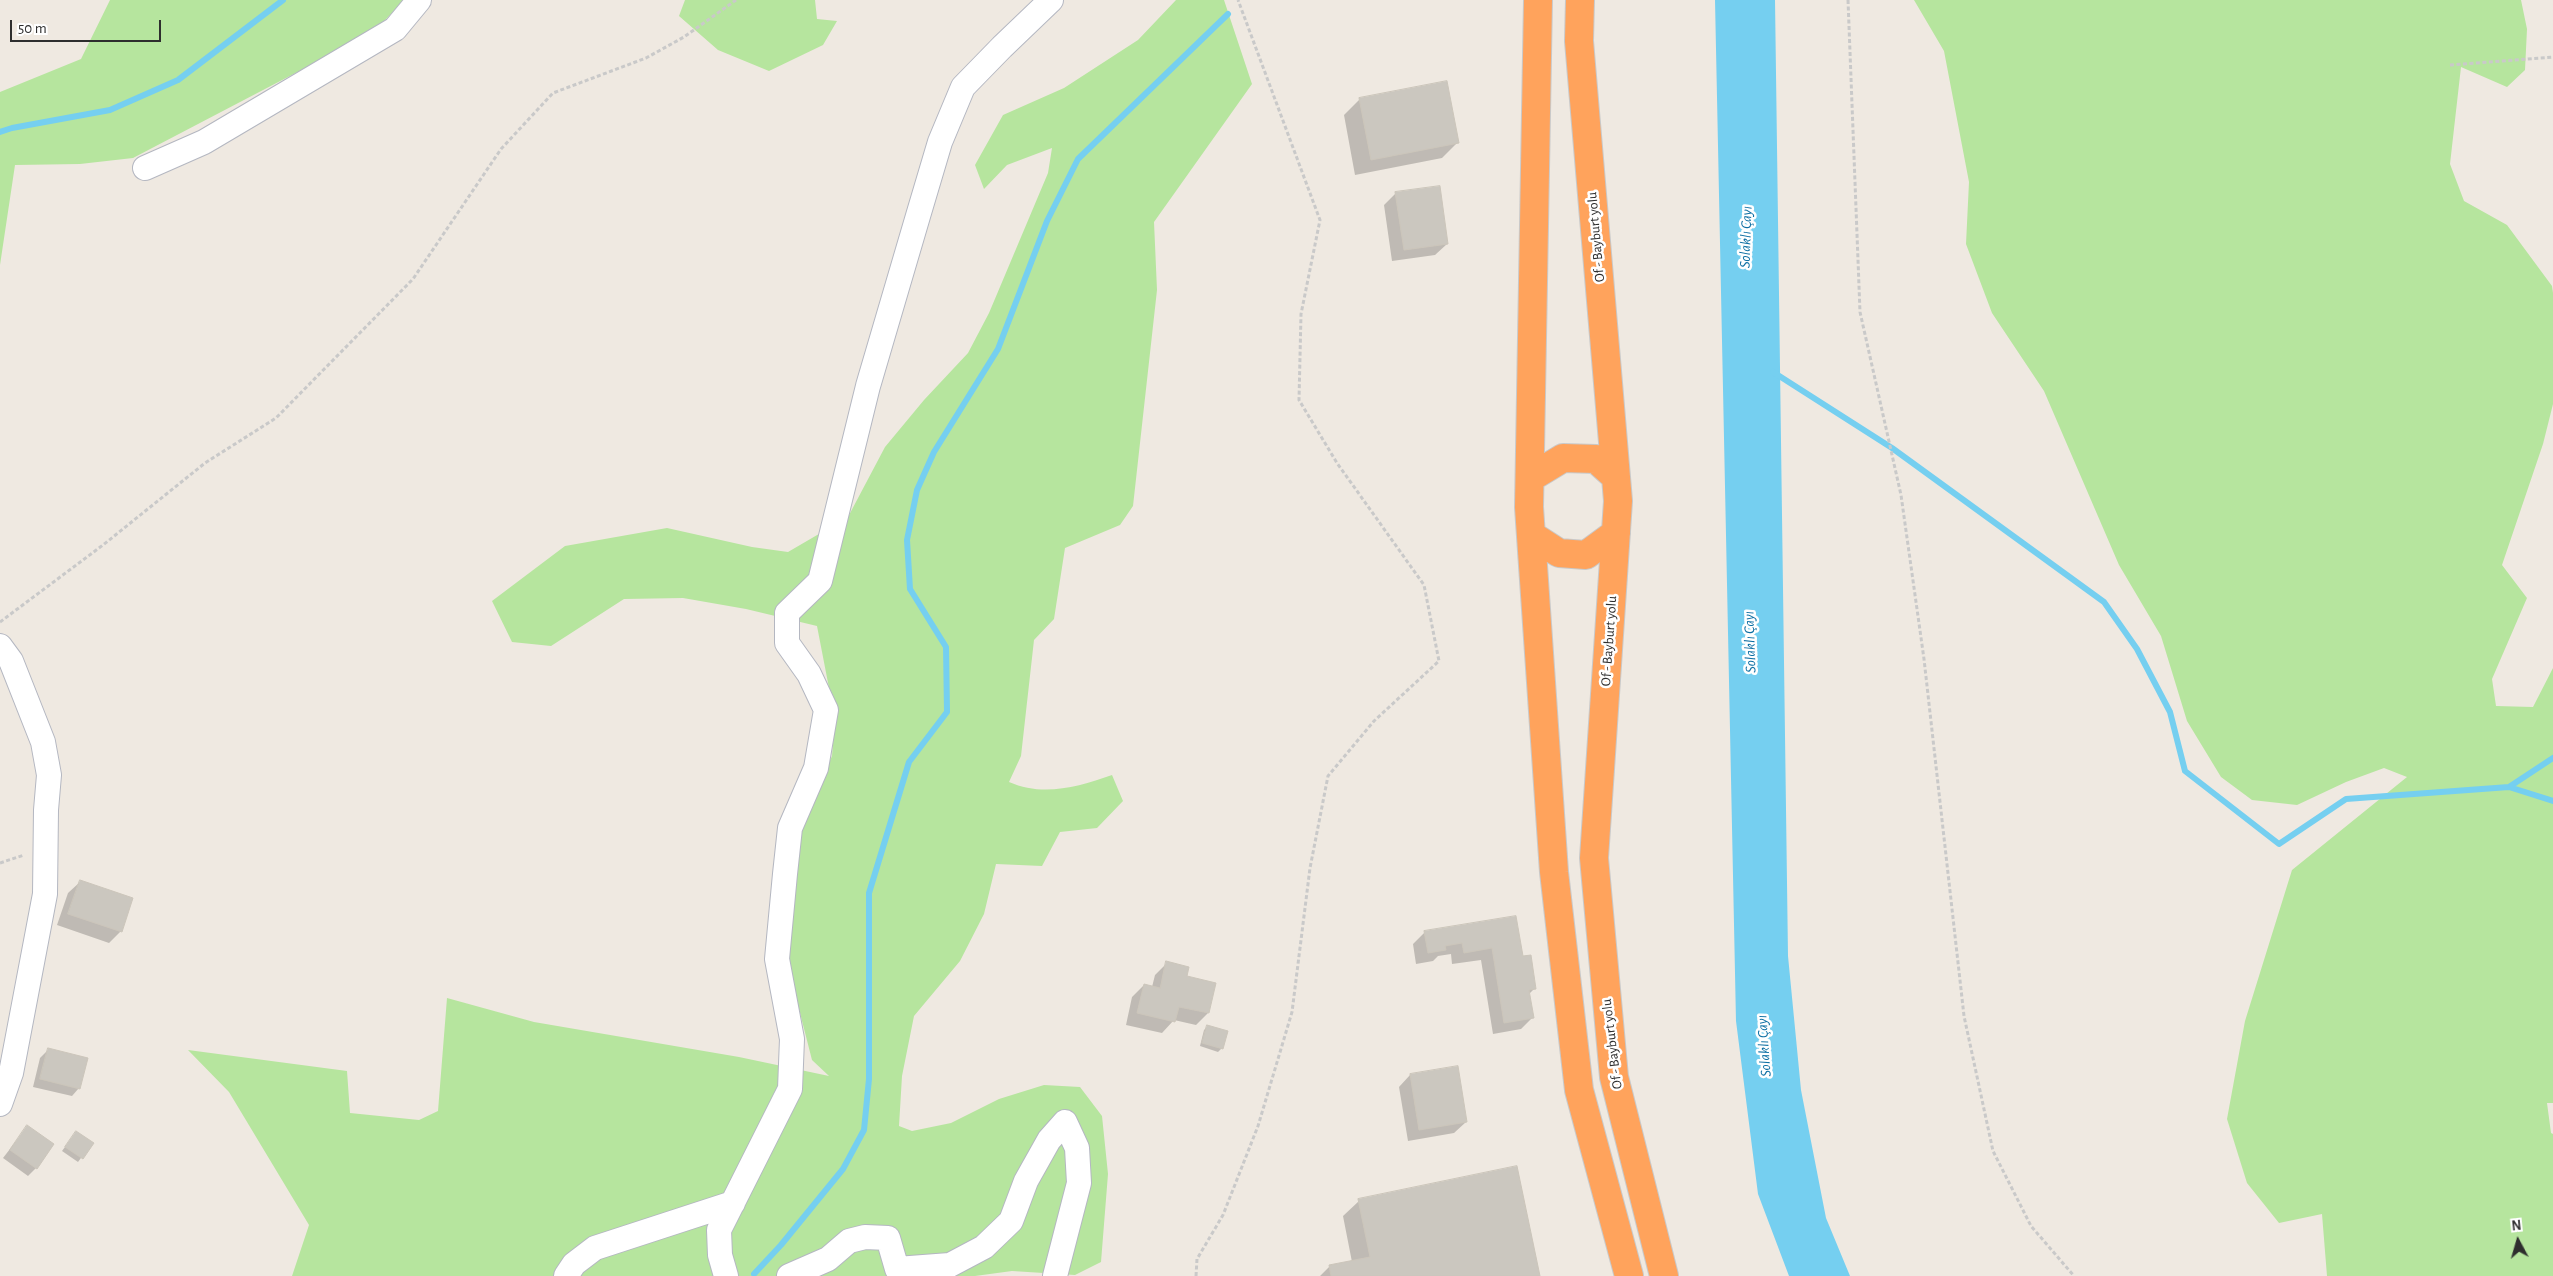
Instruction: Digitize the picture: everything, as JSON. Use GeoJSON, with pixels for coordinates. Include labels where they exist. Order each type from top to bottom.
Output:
{"type":"FeatureCollection","features":[{"type":"Feature","properties":{"kind":"highway"},"geometry":{"type":"LineString","coordinates":[[1538,0],[1530,478],[1531,535],[1554,872],[1579,1090],[1629,1276]]}},
{"type":"Feature","properties":{"kind":"highway","name":"Of - Bayburt yolu"},"geometry":{"type":"LineString","coordinates":[[1580,0],[1579,41],[1618,501],[1594,858],[1614,1077],[1664,1276]]}},
{"type":"Feature","properties":{"kind":"highway"},"geometry":{"type":"LineString","coordinates":[[1530,478],[1563,458],[1596,459],[1616,477]]}},
{"type":"Feature","properties":{"kind":"highway"},"geometry":{"type":"LineString","coordinates":[[1531,535],[1559,553],[1586,555],[1616,533]]}},
{"type":"Feature","properties":{"kind":"street"},"geometry":{"type":"LineString","coordinates":[[145,168],[204,142],[394,29],[419,0]]}},
{"type":"Feature","properties":{"kind":"street"},"geometry":{"type":"LineString","coordinates":[[726,1276],[720,1255],[719,1230],[790,1089],[792,1039],[777,959],[785,874],[790,828],[816,768],[826,710],[809,674],[787,643],[788,613],[820,581],[868,386],[940,142],[964,87],[1051,0]]}},
{"type":"Feature","properties":{"kind":"street"},"geometry":{"type":"LineString","coordinates":[[0,646],[11,660],[43,742],[49,775],[46,810],[45,894],[11,1073],[0,1104]]}},
{"type":"Feature","properties":{"kind":"street"},"geometry":{"type":"LineString","coordinates":[[789,1276],[828,1259],[849,1241],[864,1237],[888,1238],[897,1269],[950,1264],[984,1248],[1011,1221],[1026,1181],[1049,1140],[1065,1122],[1077,1148],[1079,1183],[1055,1276]]}},
{"type":"Feature","properties":{"kind":"street"},"geometry":{"type":"LineString","coordinates":[[566,1276],[574,1264],[595,1248],[732,1202]]}},
{"type":"Feature","properties":{"kind":"path"},"geometry":{"type":"LineString","coordinates":[[0,622],[103,544],[204,463],[276,418],[413,279],[501,149],[553,93],[646,58],[684,36],[736,0]]}},
{"type":"Feature","properties":{"kind":"path"},"geometry":{"type":"LineString","coordinates":[[1196,1276],[1197,1259],[1224,1215],[1258,1126],[1292,1012],[1310,868],[1328,776],[1374,721],[1439,660],[1424,585],[1337,463],[1299,400],[1301,314],[1320,220],[1238,0]]}},
{"type":"Feature","properties":{"kind":"path"},"geometry":{"type":"LineString","coordinates":[[1848,0],[1860,312],[1901,494],[1924,659],[1964,1016],[1993,1150],[2031,1226],[2074,1276]]}},
{"type":"Feature","properties":{"kind":"path"},"geometry":{"type":"LineString","coordinates":[[2450,65],[2553,57]]}},
{"type":"Feature","properties":{"kind":"green space"},"geometry":{"type":"Polygon","coordinates":[[[110,0],[404,0],[374,32],[133,158],[80,164],[15,165],[0,265],[0,92],[81,59],[110,0]]]}},
{"type":"Feature","properties":{"kind":"green space"},"geometry":{"type":"Polygon","coordinates":[[[685,0],[815,0],[817,19],[837,21],[823,45],[769,71],[718,50],[679,16],[685,0]]]}},
{"type":"Feature","properties":{"kind":"green space"},"geometry":{"type":"Polygon","coordinates":[[[1176,0],[1224,0],[1252,84],[1154,222],[1157,290],[1133,506],[1120,525],[1065,548],[1054,619],[1034,640],[1021,756],[1009,782],[1035,789],[1048,790],[1086,783],[1112,775],[1123,801],[1097,828],[1060,832],[1042,866],[996,864],[984,914],[960,961],[914,1016],[902,1076],[899,1126],[912,1131],[951,1123],[999,1099],[1044,1085],[1080,1087],[1102,1116],[1108,1174],[1101,1262],[1075,1275],[1012,1271],[975,1276],[292,1276],[309,1225],[229,1092],[188,1050],[347,1071],[350,1113],[419,1120],[438,1111],[447,998],[534,1022],[739,1057],[829,1076],[812,1060],[787,962],[802,822],[832,756],[835,719],[817,626],[746,609],[683,598],[624,599],[551,646],[512,642],[492,601],[565,546],[667,528],[752,547],[788,552],[848,517],[885,447],[924,400],[968,353],[989,313],[1048,173],[1052,148],[1007,165],[984,189],[975,165],[1003,115],[1064,88],[1138,40],[1176,0]]]}},
{"type":"Feature","properties":{"kind":"green space"},"geometry":{"type":"Polygon","coordinates":[[[1914,0],[2521,0],[2527,29],[2525,70],[2507,87],[2461,67],[2450,164],[2464,201],[2507,225],[2552,286],[2553,293],[2553,404],[2543,444],[2502,565],[2527,598],[2492,679],[2496,706],[2533,707],[2553,668],[2553,1103],[2547,1103],[2551,1133],[2553,1134],[2553,1276],[2327,1276],[2322,1214],[2279,1223],[2247,1183],[2227,1119],[2245,1021],[2292,870],[2407,777],[2384,768],[2346,782],[2297,805],[2252,800],[2221,777],[2187,721],[2161,636],[2119,565],[2044,391],[1992,313],[1966,244],[1969,182],[1944,51],[1914,0]]]}},
{"type":"Feature","properties":{"kind":"water","name":"Solaklı Çayı"},"geometry":{"type":"Polygon","coordinates":[[[1715,0],[1775,0],[1788,956],[1801,1090],[1826,1218],[1850,1276],[1789,1276],[1758,1194],[1736,1021],[1715,0]]]}},
{"type":"Feature","properties":{"kind":"building"},"geometry":{"type":"Polygon","coordinates":[[[1447,81],[1459,143],[1371,160],[1359,98],[1447,81]]]}},
{"type":"Feature","properties":{"kind":"building"},"geometry":{"type":"Polygon","coordinates":[[[1440,186],[1448,244],[1404,250],[1395,192],[1440,186]]]}},
{"type":"Feature","properties":{"kind":"building"},"geometry":{"type":"Polygon","coordinates":[[[80,880],[133,898],[122,932],[68,914],[80,880]]]}},
{"type":"Feature","properties":{"kind":"building"},"geometry":{"type":"Polygon","coordinates":[[[1516,916],[1523,956],[1531,955],[1536,989],[1529,990],[1534,1018],[1504,1023],[1492,948],[1464,953],[1462,943],[1445,946],[1446,950],[1428,953],[1424,931],[1516,916]]]}},
{"type":"Feature","properties":{"kind":"building"},"geometry":{"type":"Polygon","coordinates":[[[1166,961],[1189,967],[1187,976],[1216,983],[1209,1013],[1179,1007],[1175,1022],[1137,1013],[1144,984],[1160,988],[1166,961]]]}},
{"type":"Feature","properties":{"kind":"building"},"geometry":{"type":"Polygon","coordinates":[[[1207,1025],[1228,1031],[1223,1049],[1202,1043],[1207,1025]]]}},
{"type":"Feature","properties":{"kind":"building"},"geometry":{"type":"Polygon","coordinates":[[[48,1048],[88,1058],[80,1089],[40,1079],[48,1048]]]}},
{"type":"Feature","properties":{"kind":"building"},"geometry":{"type":"Polygon","coordinates":[[[1458,1066],[1467,1122],[1419,1130],[1410,1074],[1458,1066]]]}},
{"type":"Feature","properties":{"kind":"building"},"geometry":{"type":"Polygon","coordinates":[[[27,1125],[54,1144],[37,1169],[10,1150],[27,1125]]]}},
{"type":"Feature","properties":{"kind":"building"},"geometry":{"type":"Polygon","coordinates":[[[76,1131],[94,1143],[83,1159],[65,1147],[76,1131]]]}},
{"type":"Feature","properties":{"kind":"building"},"geometry":{"type":"Polygon","coordinates":[[[1517,1166],[1540,1276],[1331,1276],[1329,1265],[1370,1257],[1358,1199],[1517,1166]]]}},
{"type":"Feature","properties":{"kind":"waterway"},"geometry":{"type":"LineString","coordinates":[[0,132],[12,128],[110,110],[178,80],[283,0]]}},
{"type":"Feature","properties":{"kind":"waterway"},"geometry":{"type":"LineString","coordinates":[[754,1274],[781,1245],[843,1169],[864,1130],[869,1079],[869,893],[909,762],[947,712],[946,647],[910,589],[907,540],[917,490],[934,452],[998,349],[1047,221],[1078,159],[1228,14]]}},
{"type":"Feature","properties":{"kind":"waterway"},"geometry":{"type":"LineString","coordinates":[[1773,372],[1892,448],[2104,602],[2137,649],[2170,712],[2185,771],[2279,844],[2346,799],[2509,787],[2553,758]]}},
{"type":"Feature","properties":{"kind":"waterway"},"geometry":{"type":"LineString","coordinates":[[2509,787],[2553,801]]}}]}
